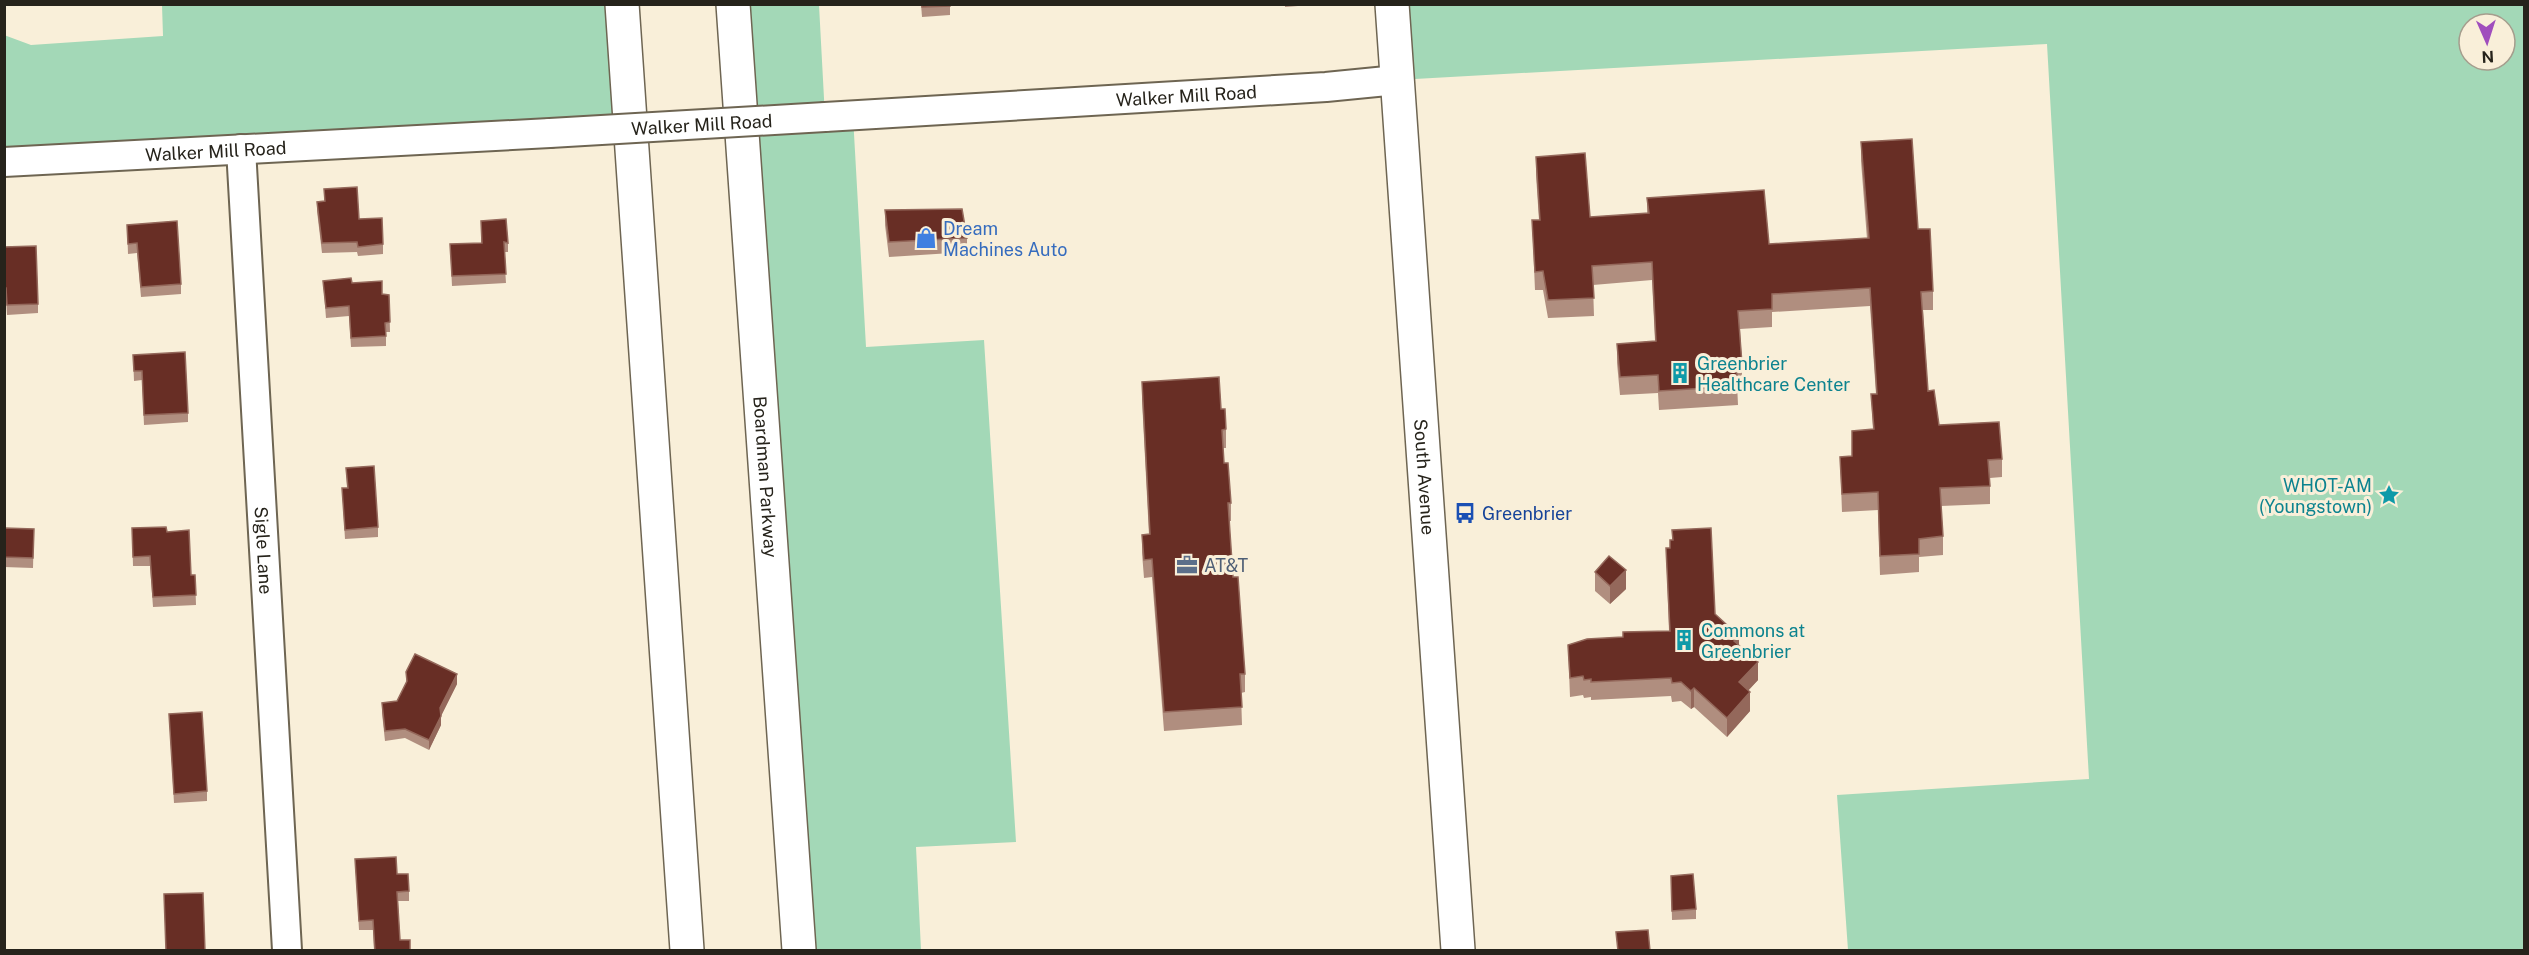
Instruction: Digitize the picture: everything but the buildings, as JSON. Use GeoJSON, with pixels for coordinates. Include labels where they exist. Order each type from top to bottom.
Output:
{"type":"FeatureCollection","features":[{"type":"Feature","properties":{"kind":"main road"},"geometry":{"type":"LineString","coordinates":[[622,4],[687,951]]}},
{"type":"Feature","properties":{"kind":"main road","name":"Boardman Parkway"},"geometry":{"type":"LineString","coordinates":[[734,4],[799,951]]}},
{"type":"Feature","properties":{"kind":"main road","name":"South Avenue"},"geometry":{"type":"LineString","coordinates":[[1392,4],[1458,951]]}},
{"type":"Feature","properties":{"kind":"street","name":"Walker Mill Road"},"geometry":{"type":"LineString","coordinates":[[4,162],[825,117],[1397,80]]}},
{"type":"Feature","properties":{"kind":"street","name":"Sigle Lane"},"geometry":{"type":"LineString","coordinates":[[241,149],[287,951]]}},
{"type":"Feature","properties":{"kind":"green space"},"geometry":{"type":"Polygon","coordinates":[[[162,5],[622,5],[630,128],[5,162],[4,35],[31,45],[163,36],[162,5]]]}},
{"type":"Feature","properties":{"kind":"green space"},"geometry":{"type":"Polygon","coordinates":[[[733,5],[819,5],[825,117],[853,116],[866,347],[984,340],[1016,842],[916,847],[921,950],[799,950],[733,5]]]}},
{"type":"Feature","properties":{"kind":"green space"},"geometry":{"type":"Polygon","coordinates":[[[1392,5],[2524,5],[2524,950],[1848,950],[1837,795],[2089,779],[2047,44],[1397,80],[1392,5]]]}},
{"type":"Feature","properties":{"kind":"place","name":"Dream Machines Auto"},"geometry":{"type":"Point","coordinates":[926,238]}},
{"type":"Feature","properties":{"kind":"place","name":"Greenbrier Healthcare Center"},"geometry":{"type":"Point","coordinates":[1680,373]}},
{"type":"Feature","properties":{"kind":"place","name":"WHOT-AM (Youngstown)"},"geometry":{"type":"Point","coordinates":[2389,495]}},
{"type":"Feature","properties":{"kind":"place","name":"Greenbrier"},"geometry":{"type":"Point","coordinates":[1465,513]}},
{"type":"Feature","properties":{"kind":"place","name":"AT&T"},"geometry":{"type":"Point","coordinates":[1187,565]}},
{"type":"Feature","properties":{"kind":"place","name":"Commons at Greenbrier"},"geometry":{"type":"Point","coordinates":[1684,640]}}]}
